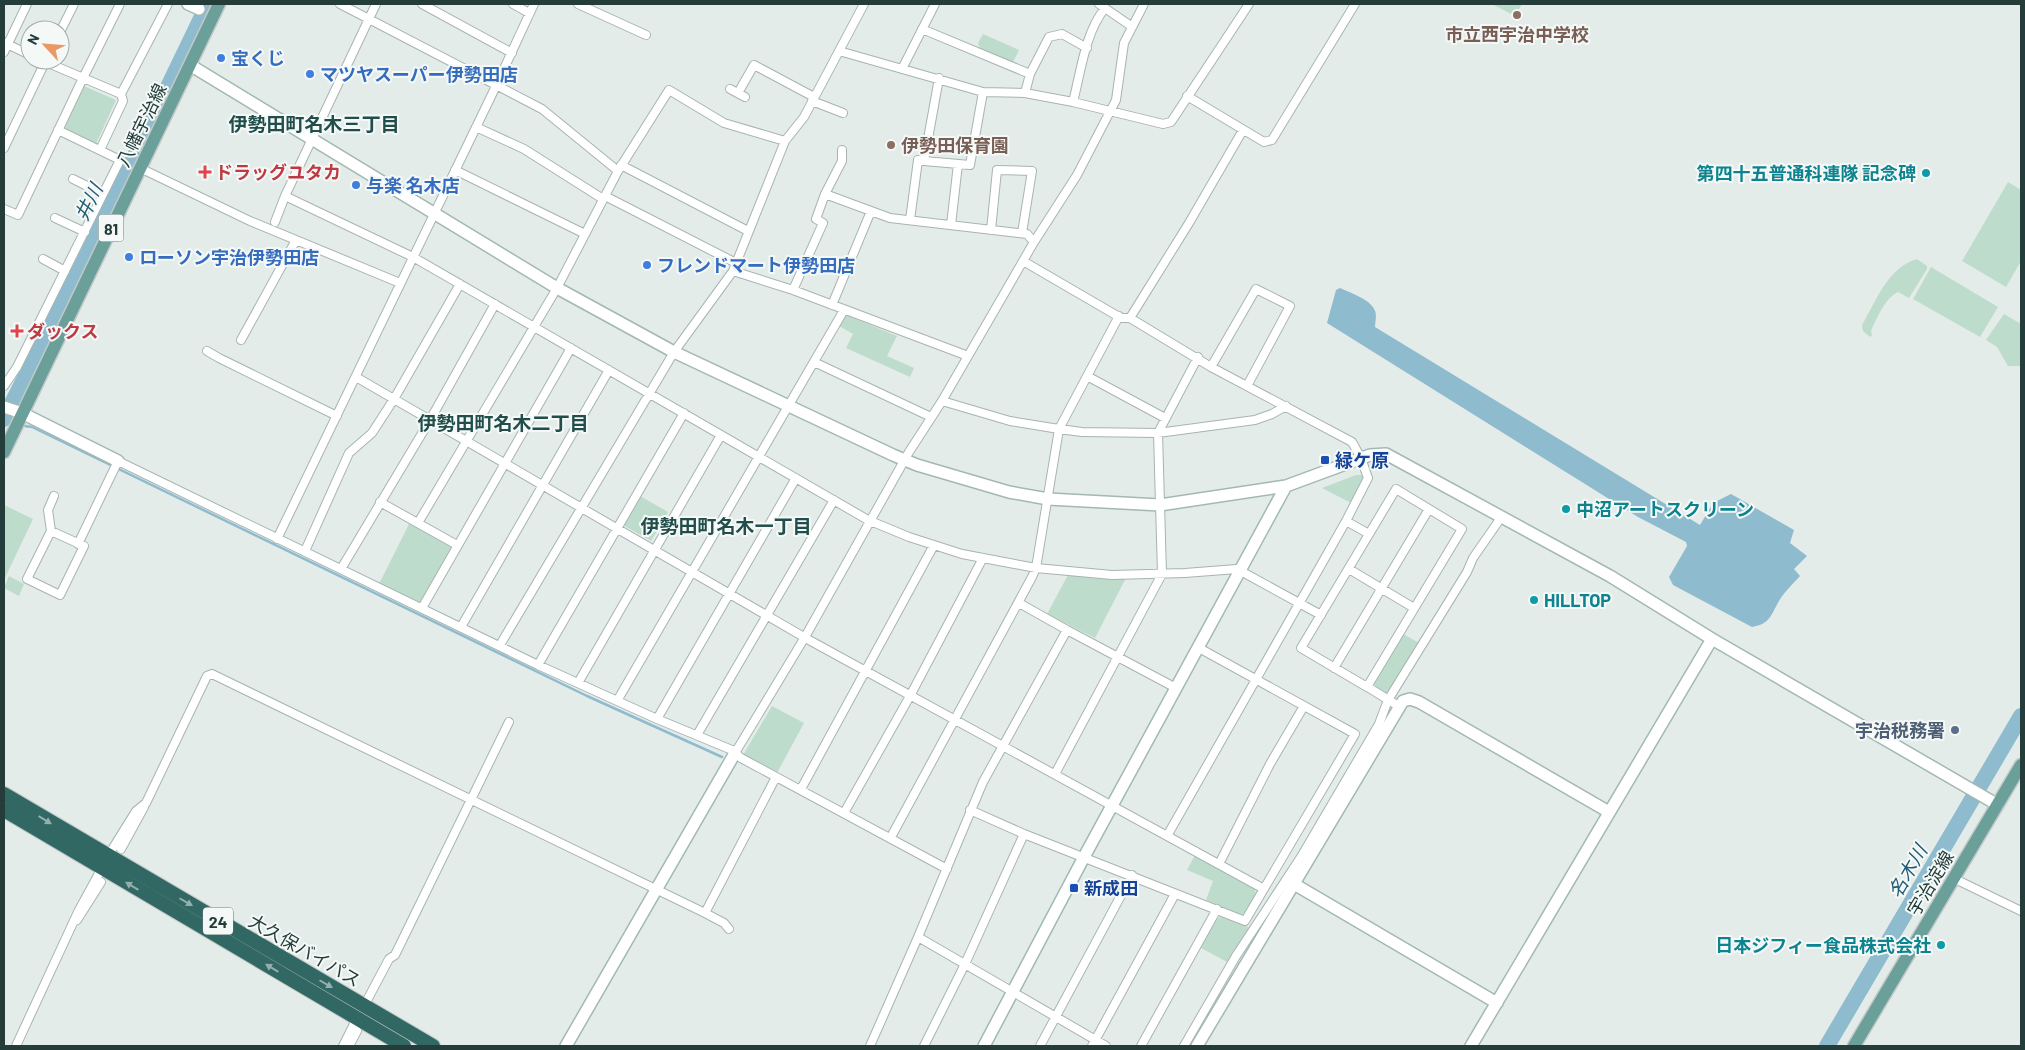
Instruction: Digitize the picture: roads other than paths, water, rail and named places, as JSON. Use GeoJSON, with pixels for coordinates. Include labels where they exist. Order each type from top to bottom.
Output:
{"type":"FeatureCollection","features":[{"type":"Feature","properties":{"kind":"highway","name":"大久保バイパス"},"geometry":{"type":"LineString","coordinates":[[4,794],[104,869]]}},
{"type":"Feature","properties":{"kind":"highway","name":"大久保バイパス"},"geometry":{"type":"LineString","coordinates":[[4,810],[104,869],[363,1014],[433,1046]]}},
{"type":"Feature","properties":{"kind":"highway","name":"大久保バイパス"},"geometry":{"type":"LineString","coordinates":[[363,1014],[404,1046]]}},
{"type":"Feature","properties":{"kind":"main road","name":"八幡宇治線"},"geometry":{"type":"LineString","coordinates":[[4,452],[13,411],[140,168],[219,4]]}},
{"type":"Feature","properties":{"kind":"main road","name":"宇治淀線"},"geometry":{"type":"LineString","coordinates":[[1854,1046],[2021,765]]}},
{"type":"Feature","properties":{"kind":"street"},"geometry":{"type":"LineString","coordinates":[[20,51],[5,46],[27,4]]}},
{"type":"Feature","properties":{"kind":"street"},"geometry":{"type":"LineString","coordinates":[[66,20],[74,4]]}},
{"type":"Feature","properties":{"kind":"street"},"geometry":{"type":"LineString","coordinates":[[4,209],[18,215],[120,4]]}},
{"type":"Feature","properties":{"kind":"street"},"geometry":{"type":"LineString","coordinates":[[100,150],[123,101],[121,94],[168,4]]}},
{"type":"Feature","properties":{"kind":"street"},"geometry":{"type":"LineString","coordinates":[[340,4],[542,109],[620,168],[748,231]]}},
{"type":"Feature","properties":{"kind":"street"},"geometry":{"type":"LineString","coordinates":[[275,222],[285,196],[376,4]]}},
{"type":"Feature","properties":{"kind":"street"},"geometry":{"type":"LineString","coordinates":[[422,4],[512,53]]}},
{"type":"Feature","properties":{"kind":"street"},"geometry":{"type":"LineString","coordinates":[[513,4],[530,13]]}},
{"type":"Feature","properties":{"kind":"street"},"geometry":{"type":"LineString","coordinates":[[277,538],[534,4]]}},
{"type":"Feature","properties":{"kind":"street"},"geometry":{"type":"LineString","coordinates":[[578,4],[646,35]]}},
{"type":"Feature","properties":{"kind":"street"},"geometry":{"type":"LineString","coordinates":[[500,645],[674,352],[733,271],[785,141],[804,117],[864,4]]}},
{"type":"Feature","properties":{"kind":"street"},"geometry":{"type":"LineString","coordinates":[[902,69],[935,4]]}},
{"type":"Feature","properties":{"kind":"street"},"geometry":{"type":"LineString","coordinates":[[566,1046],[735,753],[805,638],[905,460],[942,401],[1034,242],[1077,175],[1116,100],[1122,50],[1131,26],[1144,4]]}},
{"type":"Feature","properties":{"kind":"street"},"geometry":{"type":"LineString","coordinates":[[839,50],[983,92],[1025,93],[1073,102],[1164,124],[1171,122],[1248,4]]}},
{"type":"Feature","properties":{"kind":"street"},"geometry":{"type":"LineString","coordinates":[[1187,96],[1264,142],[1272,140],[1355,4]]}},
{"type":"Feature","properties":{"kind":"street"},"geometry":{"type":"LineString","coordinates":[[195,6],[213,17]]}},
{"type":"Feature","properties":{"kind":"street"},"geometry":{"type":"LineString","coordinates":[[1073,102],[1087,48],[1102,6],[1131,26]]}},
{"type":"Feature","properties":{"kind":"street"},"geometry":{"type":"LineString","coordinates":[[922,29],[1030,74]]}},
{"type":"Feature","properties":{"kind":"street"},"geometry":{"type":"LineString","coordinates":[[1025,93],[1030,74],[1049,37],[1062,34],[1087,48]]}},
{"type":"Feature","properties":{"kind":"street"},"geometry":{"type":"LineString","coordinates":[[190,65],[435,212],[557,288],[674,352],[788,407],[905,460],[1009,492],[1048,499],[1160,505],[1286,486],[1360,458],[1386,454],[1610,576],[1712,639],[1998,806]]}},
{"type":"Feature","properties":{"kind":"street"},"geometry":{"type":"LineString","coordinates":[[730,89],[742,95],[754,65],[813,99],[844,113]]}},
{"type":"Feature","properties":{"kind":"street"},"geometry":{"type":"LineString","coordinates":[[4,148],[40,70]]}},
{"type":"Feature","properties":{"kind":"street"},"geometry":{"type":"LineString","coordinates":[[65,70],[121,94]]}},
{"type":"Feature","properties":{"kind":"street"},"geometry":{"type":"LineString","coordinates":[[924,161],[939,78]]}},
{"type":"Feature","properties":{"kind":"street"},"geometry":{"type":"LineString","coordinates":[[418,523],[535,327],[620,168],[669,90],[724,123],[785,141]]}},
{"type":"Feature","properties":{"kind":"street"},"geometry":{"type":"LineString","coordinates":[[910,220],[918,160],[970,165],[983,92]]}},
{"type":"Feature","properties":{"kind":"street"},"geometry":{"type":"LineString","coordinates":[[476,127],[524,149],[604,198],[736,263]]}},
{"type":"Feature","properties":{"kind":"street"},"geometry":{"type":"LineString","coordinates":[[4,386],[17,367],[120,160],[58,130]]}},
{"type":"Feature","properties":{"kind":"street"},"geometry":{"type":"LineString","coordinates":[[1130,318],[1189,223],[1243,130]]}},
{"type":"Feature","properties":{"kind":"street"},"geometry":{"type":"LineString","coordinates":[[794,290],[823,223],[816,219],[825,194],[842,161],[842,150]]}},
{"type":"Feature","properties":{"kind":"street"},"geometry":{"type":"LineString","coordinates":[[951,225],[958,164]]}},
{"type":"Feature","properties":{"kind":"street"},"geometry":{"type":"LineString","coordinates":[[140,168],[250,221],[400,283]]}},
{"type":"Feature","properties":{"kind":"street"},"geometry":{"type":"LineString","coordinates":[[455,170],[585,234]]}},
{"type":"Feature","properties":{"kind":"street"},"geometry":{"type":"LineString","coordinates":[[991,230],[997,170],[1032,171],[1022,233]]}},
{"type":"Feature","properties":{"kind":"street"},"geometry":{"type":"LineString","coordinates":[[73,179],[103,194]]}},
{"type":"Feature","properties":{"kind":"street"},"geometry":{"type":"LineString","coordinates":[[825,194],[890,218],[1022,233],[1027,234],[1034,242]]}},
{"type":"Feature","properties":{"kind":"street"},"geometry":{"type":"LineString","coordinates":[[285,196],[413,257],[871,522],[962,554],[1036,568],[1112,575],[1162,574],[1237,568],[1321,614]]}},
{"type":"Feature","properties":{"kind":"street"},"geometry":{"type":"LineString","coordinates":[[832,305],[870,211]]}},
{"type":"Feature","properties":{"kind":"street"},"geometry":{"type":"LineString","coordinates":[[55,218],[85,232]]}},
{"type":"Feature","properties":{"kind":"street"},"geometry":{"type":"LineString","coordinates":[[241,340],[296,240]]}},
{"type":"Feature","properties":{"kind":"street"},"geometry":{"type":"LineString","coordinates":[[43,259],[65,271]]}},
{"type":"Feature","properties":{"kind":"street"},"geometry":{"type":"LineString","coordinates":[[1023,261],[1119,316],[1130,318],[1212,367],[1352,442],[1368,480],[1166,836]]}},
{"type":"Feature","properties":{"kind":"street"},"geometry":{"type":"LineString","coordinates":[[733,271],[794,290],[968,356]]}},
{"type":"Feature","properties":{"kind":"street"},"geometry":{"type":"LineString","coordinates":[[304,551],[349,453],[372,433],[394,399],[460,284]]}},
{"type":"Feature","properties":{"kind":"street"},"geometry":{"type":"LineString","coordinates":[[1212,367],[1256,289],[1290,306],[1247,386]]}},
{"type":"Feature","properties":{"kind":"street"},"geometry":{"type":"LineString","coordinates":[[341,569],[430,420],[495,304]]}},
{"type":"Feature","properties":{"kind":"street"},"geometry":{"type":"LineString","coordinates":[[617,701],[844,310]]}},
{"type":"Feature","properties":{"kind":"street"},"geometry":{"type":"LineString","coordinates":[[890,838],[1019,603],[1036,568],[1059,429],[1119,316]]}},
{"type":"Feature","properties":{"kind":"street"},"geometry":{"type":"LineString","coordinates":[[422,608],[571,348]]}},
{"type":"Feature","properties":{"kind":"street"},"geometry":{"type":"LineString","coordinates":[[208,351],[337,416]]}},
{"type":"Feature","properties":{"kind":"street"},"geometry":{"type":"LineString","coordinates":[[1055,774],[1162,574],[1158,433],[1164,418],[1198,357]]}},
{"type":"Feature","properties":{"kind":"street"},"geometry":{"type":"LineString","coordinates":[[814,362],[932,417]]}},
{"type":"Feature","properties":{"kind":"street"},"geometry":{"type":"LineString","coordinates":[[461,627],[609,370]]}},
{"type":"Feature","properties":{"kind":"street"},"geometry":{"type":"LineString","coordinates":[[1087,376],[1164,418]]}},
{"type":"Feature","properties":{"kind":"street"},"geometry":{"type":"LineString","coordinates":[[356,377],[805,638],[1264,889]]}},
{"type":"Feature","properties":{"kind":"street"},"geometry":{"type":"LineString","coordinates":[[942,401],[1010,421],[1082,432],[1158,433],[1255,420],[1272,414],[1286,406]]}},
{"type":"Feature","properties":{"kind":"street"},"geometry":{"type":"LineString","coordinates":[[13,411],[117,463],[277,538],[538,665],[735,753],[741,758],[947,869]]}},
{"type":"Feature","properties":{"kind":"street"},"geometry":{"type":"LineString","coordinates":[[538,665],[684,413]]}},
{"type":"Feature","properties":{"kind":"street"},"geometry":{"type":"LineString","coordinates":[[578,683],[721,435]]}},
{"type":"Feature","properties":{"kind":"street"},"geometry":{"type":"LineString","coordinates":[[78,544],[117,463]]}},
{"type":"Feature","properties":{"kind":"street"},"geometry":{"type":"LineString","coordinates":[[657,719],[796,478]]}},
{"type":"Feature","properties":{"kind":"street"},"geometry":{"type":"LineString","coordinates":[[984,1046],[1112,805],[1286,486]]}},
{"type":"Feature","properties":{"kind":"street"},"geometry":{"type":"LineString","coordinates":[[1366,687],[1462,529],[1396,489],[1301,648],[1334,668],[1366,687],[1400,707]]}},
{"type":"Feature","properties":{"kind":"street"},"geometry":{"type":"LineString","coordinates":[[51,531],[84,546],[60,595],[27,579],[51,531],[48,510],[54,496]]}},
{"type":"Feature","properties":{"kind":"street"},"geometry":{"type":"LineString","coordinates":[[697,735],[834,500]]}},
{"type":"Feature","properties":{"kind":"street"},"geometry":{"type":"LineString","coordinates":[[380,502],[457,545]]}},
{"type":"Feature","properties":{"kind":"street"},"geometry":{"type":"LineString","coordinates":[[1334,668],[1429,509]]}},
{"type":"Feature","properties":{"kind":"street"},"geometry":{"type":"LineString","coordinates":[[1346,521],[1370,534]]}},
{"type":"Feature","properties":{"kind":"street"},"geometry":{"type":"LineString","coordinates":[[1184,1046],[1236,956],[1301,857],[1340,792],[1379,724],[1388,700],[1498,522]]}},
{"type":"Feature","properties":{"kind":"street"},"geometry":{"type":"LineString","coordinates":[[801,789],[934,545]]}},
{"type":"Feature","properties":{"kind":"street"},"geometry":{"type":"LineString","coordinates":[[844,813],[910,696],[983,558]]}},
{"type":"Feature","properties":{"kind":"street"},"geometry":{"type":"LineString","coordinates":[[1349,568],[1414,608]]}},
{"type":"Feature","properties":{"kind":"street"},"geometry":{"type":"LineString","coordinates":[[1019,603],[1176,688]]}},
{"type":"Feature","properties":{"kind":"street"},"geometry":{"type":"LineString","coordinates":[[870,1046],[947,869],[970,810],[1067,630]]}},
{"type":"Feature","properties":{"kind":"street"},"geometry":{"type":"LineString","coordinates":[[1471,1046],[1712,639]]}},
{"type":"Feature","properties":{"kind":"street"},"geometry":{"type":"LineString","coordinates":[[970,810],[1024,834],[1245,921],[1355,734],[1199,648]]}},
{"type":"Feature","properties":{"kind":"street"},"geometry":{"type":"LineString","coordinates":[[121,849],[146,803],[207,676],[212,674],[705,913],[724,923],[729,929]]}},
{"type":"Feature","properties":{"kind":"street"},"geometry":{"type":"LineString","coordinates":[[1197,1046],[1403,701],[1410,699],[1419,702],[1609,812]]}},
{"type":"Feature","properties":{"kind":"street"},"geometry":{"type":"LineString","coordinates":[[1218,864],[1270,764],[1304,706]]}},
{"type":"Feature","properties":{"kind":"street"},"geometry":{"type":"LineString","coordinates":[[343,1046],[395,955],[509,722]]}},
{"type":"Feature","properties":{"kind":"street"},"geometry":{"type":"LineString","coordinates":[[705,913],[776,776]]}},
{"type":"Feature","properties":{"kind":"street"},"geometry":{"type":"LineString","coordinates":[[16,1046],[78,912],[136,812],[146,803]]}},
{"type":"Feature","properties":{"kind":"street"},"geometry":{"type":"LineString","coordinates":[[924,1046],[965,964],[1024,834]]}},
{"type":"Feature","properties":{"kind":"street"},"geometry":{"type":"LineString","coordinates":[[74,922],[80,919],[104,869]]}},
{"type":"Feature","properties":{"kind":"street"},"geometry":{"type":"LineString","coordinates":[[1040,1046],[1132,875]]}},
{"type":"Feature","properties":{"kind":"street"},"geometry":{"type":"LineString","coordinates":[[1953,878],[2021,911]]}},
{"type":"Feature","properties":{"kind":"street"},"geometry":{"type":"LineString","coordinates":[[1294,884],[1497,1003]]}},
{"type":"Feature","properties":{"kind":"street"},"geometry":{"type":"LineString","coordinates":[[1093,1043],[1175,894]]}},
{"type":"Feature","properties":{"kind":"street"},"geometry":{"type":"LineString","coordinates":[[1141,1046],[1217,909]]}},
{"type":"Feature","properties":{"kind":"street"},"geometry":{"type":"LineString","coordinates":[[918,936],[1056,1016],[1093,1043],[1106,1046]]}},
{"type":"Feature","properties":{"kind":"street"},"geometry":{"type":"LineString","coordinates":[[349,1046],[389,960],[395,955]]}},
{"type":"Feature","properties":{"kind":"water"},"geometry":{"type":"Polygon","coordinates":[[[1340,288],[1370,303],[1376,315],[1375,327],[1700,525],[1713,503],[1731,494],[1794,530],[1790,543],[1807,556],[1794,569],[1800,576],[1783,594],[1769,618],[1763,624],[1752,627],[1673,585],[1669,577],[1687,546],[1686,542],[1638,517],[1327,323],[1336,290],[1340,288]]]}},
{"type":"Feature","properties":{"kind":"waterway","name":"井川"},"geometry":{"type":"LineString","coordinates":[[4,419],[86,257],[208,4]]}},
{"type":"Feature","properties":{"kind":"waterway"},"geometry":{"type":"LineString","coordinates":[[4,423],[9,423]]}},
{"type":"Feature","properties":{"kind":"waterway"},"geometry":{"type":"LineString","coordinates":[[25,426],[32,427],[587,696],[722,757]]}},
{"type":"Feature","properties":{"kind":"waterway","name":"名木川"},"geometry":{"type":"LineString","coordinates":[[1827,1046],[2021,716]]}},
{"type":"Feature","properties":{"kind":"place","name":"市立西宇治中学校"},"geometry":{"type":"Point","coordinates":[1517,15]}},
{"type":"Feature","properties":{"kind":"place","name":"宝くじ"},"geometry":{"type":"Point","coordinates":[221,58]}},
{"type":"Feature","properties":{"kind":"place","name":"マツヤスーパー伊勢田店"},"geometry":{"type":"Point","coordinates":[310,74]}},
{"type":"Feature","properties":{"kind":"place","name":"伊勢田保育園"},"geometry":{"type":"Point","coordinates":[891,145]}},
{"type":"Feature","properties":{"kind":"place","name":"ドラッグユタカ"},"geometry":{"type":"Point","coordinates":[205,172]}},
{"type":"Feature","properties":{"kind":"place","name":"第四十五普通科連隊 記念碑"},"geometry":{"type":"Point","coordinates":[1926,173]}},
{"type":"Feature","properties":{"kind":"place","name":"与楽 名木店"},"geometry":{"type":"Point","coordinates":[356,185]}},
{"type":"Feature","properties":{"kind":"place","name":"ローソン宇治伊勢田店"},"geometry":{"type":"Point","coordinates":[129,257]}},
{"type":"Feature","properties":{"kind":"place","name":"フレンドマート伊勢田店"},"geometry":{"type":"Point","coordinates":[647,265]}},
{"type":"Feature","properties":{"kind":"place","name":"ダックス"},"geometry":{"type":"Point","coordinates":[17,331]}},
{"type":"Feature","properties":{"kind":"place","name":"緑ケ原"},"geometry":{"type":"Point","coordinates":[1325,460]}},
{"type":"Feature","properties":{"kind":"place","name":"中沼アートスクリーン"},"geometry":{"type":"Point","coordinates":[1566,509]}},
{"type":"Feature","properties":{"kind":"place","name":"HILLTOP"},"geometry":{"type":"Point","coordinates":[1534,600]}},
{"type":"Feature","properties":{"kind":"place","name":"宇治税務署"},"geometry":{"type":"Point","coordinates":[1955,730]}},
{"type":"Feature","properties":{"kind":"place","name":"新成田"},"geometry":{"type":"Point","coordinates":[1074,888]}},
{"type":"Feature","properties":{"kind":"place","name":"日本ジフィー食品株式会社"},"geometry":{"type":"Point","coordinates":[1941,945]}},
{"type":"Feature","properties":{"kind":"district","name":"伊勢田町名木三丁目"},"geometry":{"type":"Point","coordinates":[314,123]}},
{"type":"Feature","properties":{"kind":"district","name":"伊勢田町名木二丁目"},"geometry":{"type":"Point","coordinates":[503,422]}},
{"type":"Feature","properties":{"kind":"district","name":"伊勢田町名木一丁目"},"geometry":{"type":"Point","coordinates":[726,525]}}]}
